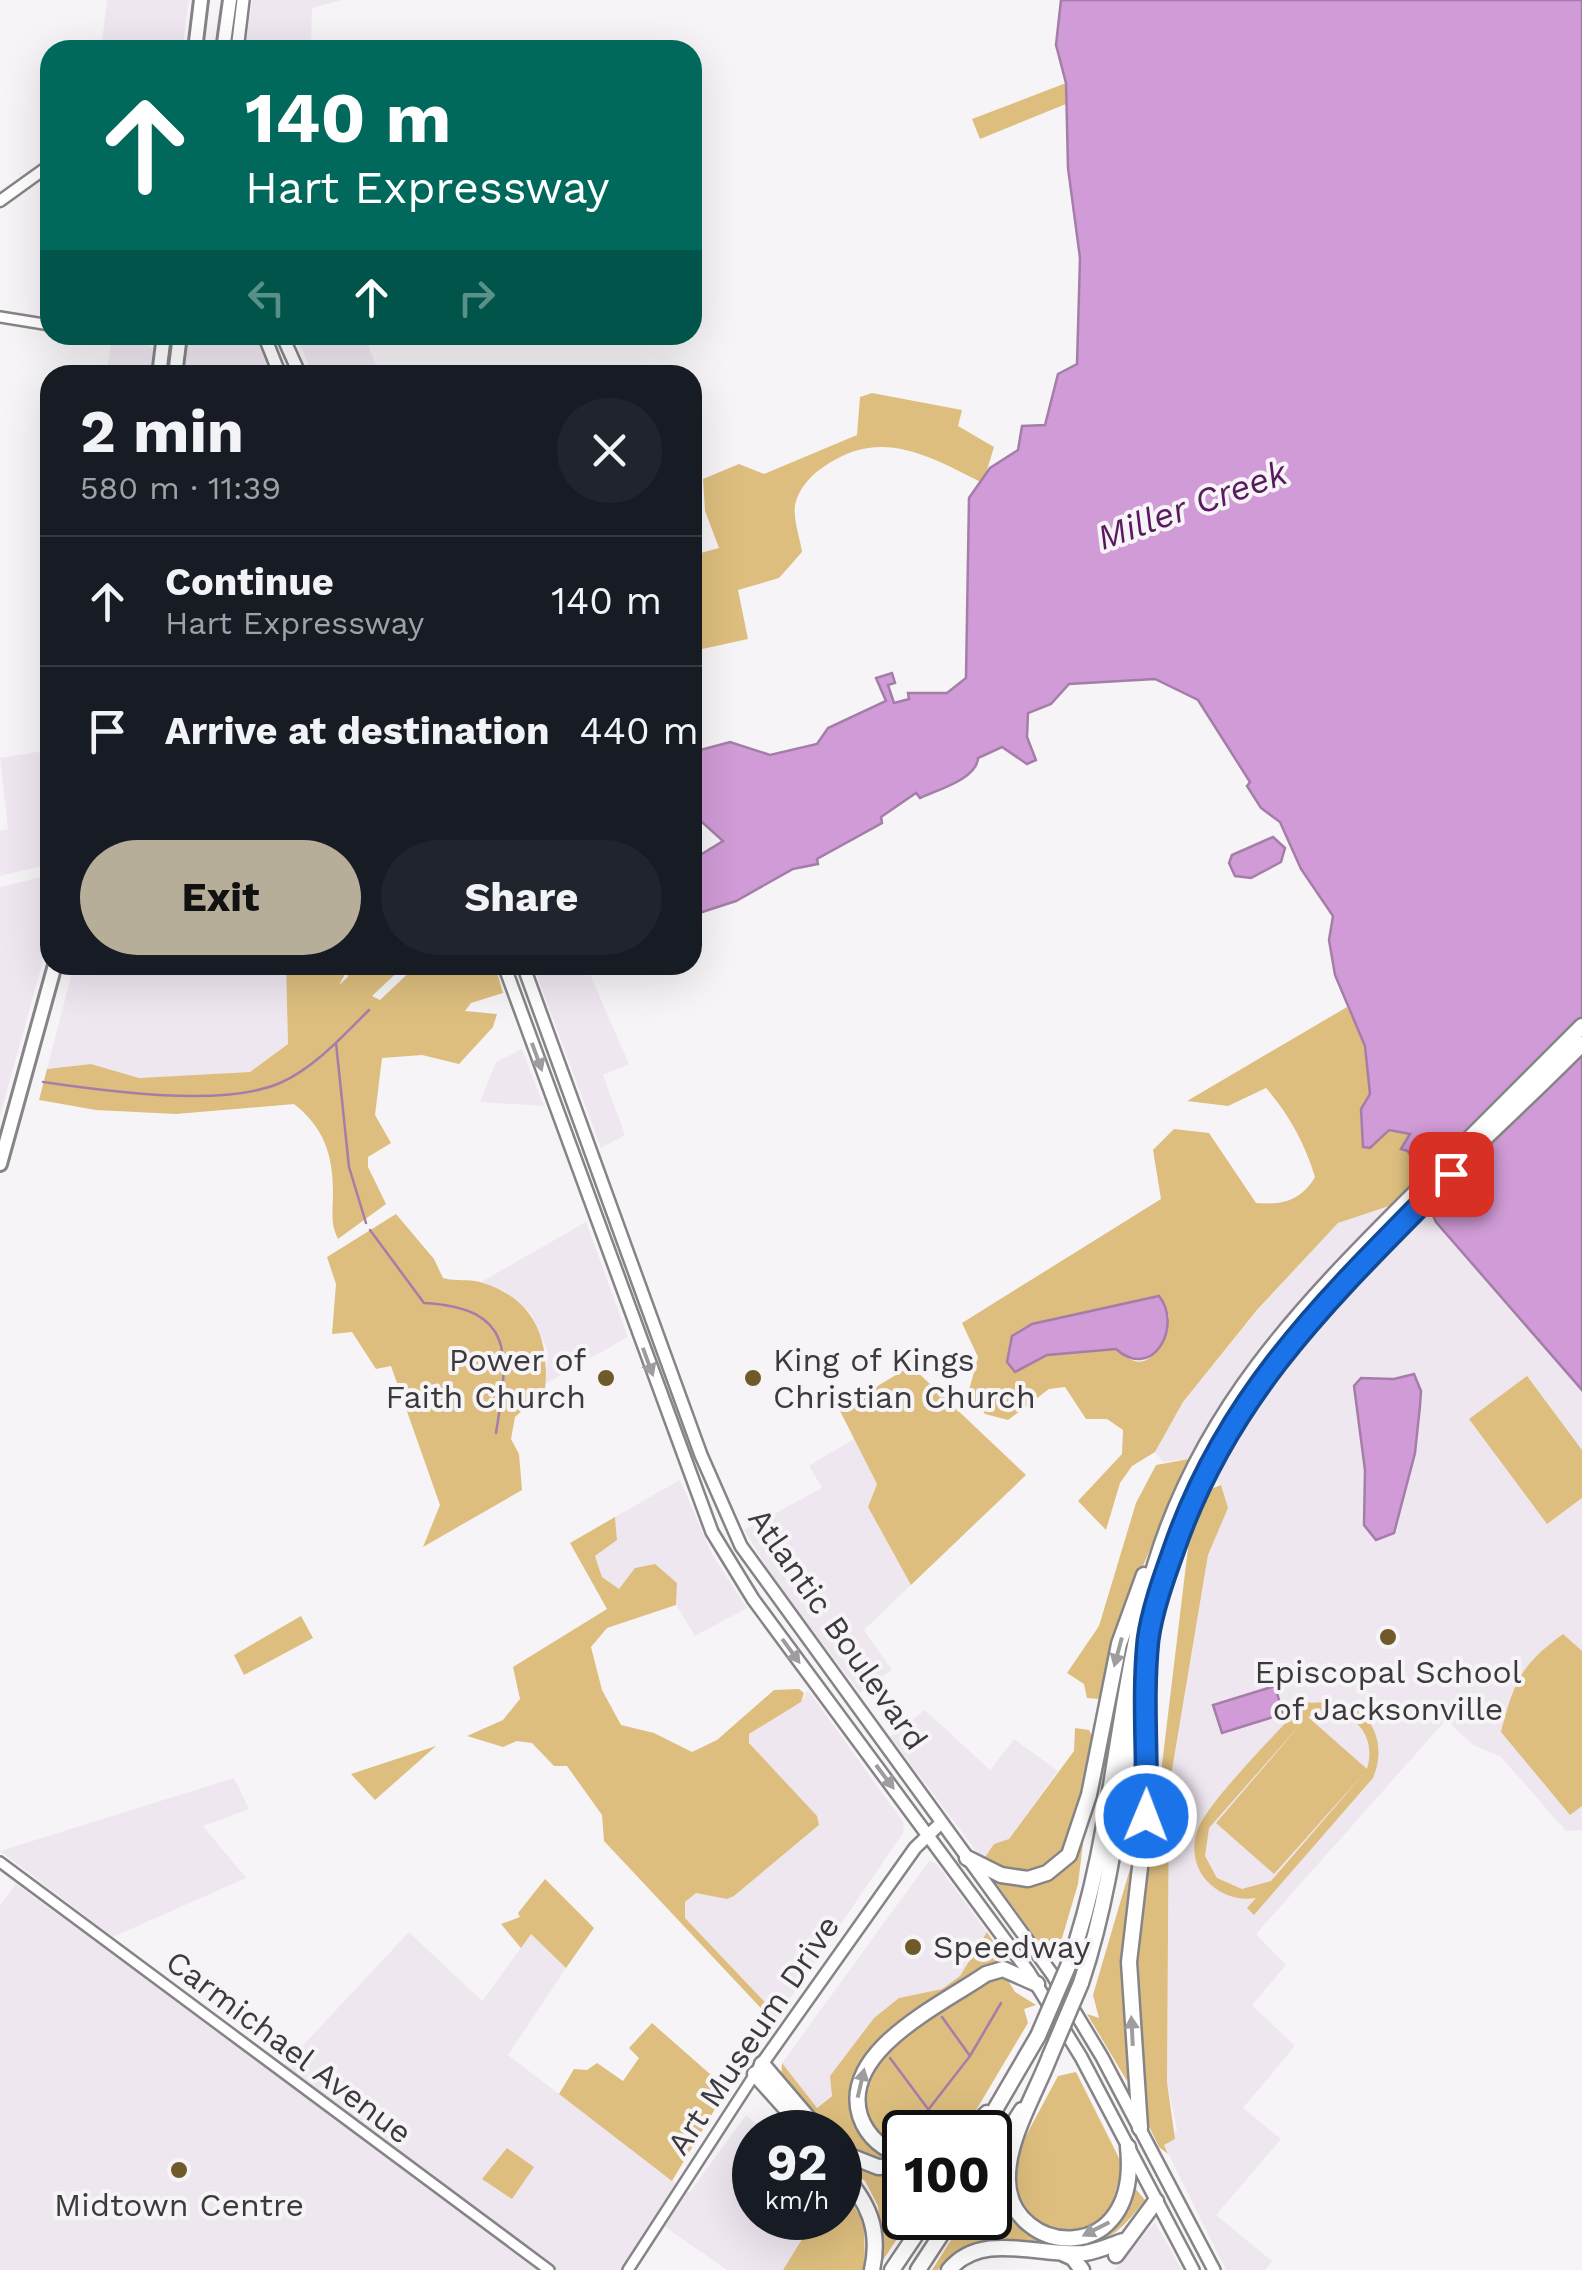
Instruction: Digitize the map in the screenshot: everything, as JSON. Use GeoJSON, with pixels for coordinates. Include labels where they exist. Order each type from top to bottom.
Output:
{"type":"FeatureCollection","features":[{"type":"Feature","properties":{"kind":"highway"},"geometry":{"type":"LineString","coordinates":[[196,40],[201,0]]}},
{"type":"Feature","properties":{"kind":"highway"},"geometry":{"type":"LineString","coordinates":[[224,40],[230,0]]}},
{"type":"Feature","properties":{"kind":"highway"},"geometry":{"type":"LineString","coordinates":[[0,1164],[52,975]]}},
{"type":"Feature","properties":{"kind":"highway"},"geometry":{"type":"LineString","coordinates":[[1128,2147],[1131,2174],[1125,2202],[1099,2230],[1077,2238],[1053,2236],[1020,2216],[1009,2194],[1009,2166],[1081,1983],[1111,1875],[1148,1639],[1190,1491],[1237,1391],[1290,1321],[1582,1026]]}},
{"type":"Feature","properties":{"kind":"highway"},"geometry":{"type":"LineString","coordinates":[[967,1858],[1001,1876],[1028,1879],[1046,1873],[1069,1854],[1089,1795],[1119,1644],[1167,1529],[1246,1400],[1302,1326],[1582,1044]]}},
{"type":"Feature","properties":{"kind":"highway"},"geometry":{"type":"LineString","coordinates":[[996,2110],[1038,2036],[1069,1964],[1099,1862],[1136,1640],[1167,1529]]}},
{"type":"Feature","properties":{"kind":"highway"},"geometry":{"type":"LineString","coordinates":[[1140,2128],[1129,1962],[1146,1816],[1148,1639]]}},
{"type":"Feature","properties":{"kind":"highway"},"geometry":{"type":"LineString","coordinates":[[882,2145],[862,2123],[857,2095],[871,2057],[986,1974],[1004,1969],[1036,1984]]}},
{"type":"Feature","properties":{"kind":"highway"},"geometry":{"type":"LineString","coordinates":[[1012,2122],[1050,2056]]}},
{"type":"Feature","properties":{"kind":"highway"},"geometry":{"type":"LineString","coordinates":[[759,2069],[790,2110]]}},
{"type":"Feature","properties":{"kind":"highway"},"geometry":{"type":"LineString","coordinates":[[759,2069],[799,2110]]}},
{"type":"Feature","properties":{"kind":"highway"},"geometry":{"type":"LineString","coordinates":[[988,2110],[1018,2074]]}},
{"type":"Feature","properties":{"kind":"highway"},"geometry":{"type":"LineString","coordinates":[[862,2200],[870,2211],[875,2235],[872,2270]]}},
{"type":"Feature","properties":{"kind":"highway"},"geometry":{"type":"LineString","coordinates":[[949,2270],[966,2254],[986,2248],[1061,2253],[1120,2248],[1156,2202]]}},
{"type":"Feature","properties":{"kind":"highway"},"geometry":{"type":"LineString","coordinates":[[892,2270],[912,2240]]}},
{"type":"Feature","properties":{"kind":"highway"},"geometry":{"type":"LineString","coordinates":[[918,2270],[938,2240]]}},
{"type":"Feature","properties":{"kind":"highway"},"geometry":{"type":"LineString","coordinates":[[1061,2253],[1073,2258],[1082,2270]]}},
{"type":"Feature","properties":{"kind":"main road"},"geometry":{"type":"LineString","coordinates":[[237,40],[243,0]]}},
{"type":"Feature","properties":{"kind":"main road"},"geometry":{"type":"LineString","coordinates":[[0,201],[40,171]]}},
{"type":"Feature","properties":{"kind":"main road","name":"Atlantic Boulevard"},"geometry":{"type":"LineString","coordinates":[[508,975],[710,1526],[753,1599],[1036,1984],[1193,2270]]}},
{"type":"Feature","properties":{"kind":"main road","name":"Atlantic Boulevard"},"geometry":{"type":"LineString","coordinates":[[527,975],[726,1517],[774,1597],[1052,1974],[1140,2128],[1214,2270]]}},
{"type":"Feature","properties":{"kind":"main road","name":"Art Museum Drive"},"geometry":{"type":"LineString","coordinates":[[759,2069],[928,1835],[941,1823]]}},
{"type":"Feature","properties":{"kind":"main road"},"geometry":{"type":"LineString","coordinates":[[1156,2202],[1170,2186]]}},
{"type":"Feature","properties":{"kind":"street"},"geometry":{"type":"LineString","coordinates":[[0,318],[40,324]]}},
{"type":"Feature","properties":{"kind":"street","name":"Carmichael Avenue"},"geometry":{"type":"LineString","coordinates":[[0,1862],[550,2270]]}},
{"type":"Feature","properties":{"kind":"street","name":"Art Museum Drive"},"geometry":{"type":"LineString","coordinates":[[628,2270],[759,2069]]}},
{"type":"Feature","properties":{"kind":"shaded area"},"geometry":{"type":"Polygon","coordinates":[[[107,0],[189,0],[183,40],[102,40],[107,0]]]}},
{"type":"Feature","properties":{"kind":"shaded area"},"geometry":{"type":"Polygon","coordinates":[[[252,0],[343,0],[312,8],[311,40],[246,40],[252,0]]]}},
{"type":"Feature","properties":{"kind":"shaded area"},"geometry":{"type":"Polygon","coordinates":[[[1066,83],[1066,104],[980,139],[972,119],[1066,83]]]}},
{"type":"Feature","properties":{"kind":"shaded area"},"geometry":{"type":"Polygon","coordinates":[[[110,345],[149,345],[157,356],[156,365],[108,365],[110,345]]]}},
{"type":"Feature","properties":{"kind":"shaded area"},"geometry":{"type":"Polygon","coordinates":[[[188,345],[260,345],[269,365],[185,365],[188,345]]]}},
{"type":"Feature","properties":{"kind":"shaded area"},"geometry":{"type":"Polygon","coordinates":[[[300,345],[368,345],[376,365],[309,365],[300,345]]]}},
{"type":"Feature","properties":{"kind":"shaded area"},"geometry":{"type":"Polygon","coordinates":[[[872,393],[962,410],[958,426],[994,447],[983,483],[903,449],[863,449],[843,455],[813,475],[799,494],[795,510],[802,552],[779,578],[738,590],[748,639],[702,649],[702,553],[719,548],[705,511],[703,479],[739,464],[764,474],[857,435],[860,397],[872,393]]]}},
{"type":"Feature","properties":{"kind":"shaded area"},"geometry":{"type":"Polygon","coordinates":[[[40,752],[40,866],[0,876],[0,831],[8,829],[0,758],[40,752]]]}},
{"type":"Feature","properties":{"kind":"shaded area"},"geometry":{"type":"Polygon","coordinates":[[[40,877],[40,972],[0,1116],[0,887],[40,877]]]}},
{"type":"Feature","properties":{"kind":"shaded area"},"geometry":{"type":"Polygon","coordinates":[[[71,975],[286,975],[288,1044],[250,1072],[139,1078],[91,1064],[47,1069],[71,975]]]}},
{"type":"Feature","properties":{"kind":"shaded area"},"geometry":{"type":"Polygon","coordinates":[[[286,975],[344,975],[339,985],[348,975],[394,975],[372,996],[380,1000],[406,975],[498,975],[503,993],[471,1003],[465,1011],[497,1014],[493,1027],[459,1064],[422,1055],[382,1058],[375,1115],[391,1143],[368,1157],[368,1167],[386,1204],[338,1239],[333,1222],[329,1154],[320,1132],[294,1104],[176,1114],[96,1110],[39,1100],[47,1069],[91,1064],[139,1078],[250,1072],[288,1044],[286,975]]]}},
{"type":"Feature","properties":{"kind":"shaded area"},"geometry":{"type":"Polygon","coordinates":[[[537,975],[590,975],[629,1064],[603,1075],[625,1135],[601,1148],[537,975]]]}},
{"type":"Feature","properties":{"kind":"shaded area"},"geometry":{"type":"Polygon","coordinates":[[[1347,1007],[1365,1046],[1375,1139],[1389,1130],[1410,1134],[1408,1151],[1420,1175],[1404,1201],[1338,1223],[1257,1310],[1183,1402],[1155,1452],[1132,1466],[1120,1483],[1106,1530],[1078,1501],[1122,1454],[1123,1430],[1107,1419],[1086,1419],[1065,1387],[1049,1389],[1008,1420],[985,1414],[968,1394],[978,1357],[962,1323],[1161,1199],[1153,1150],[1174,1129],[1209,1133],[1256,1203],[1290,1200],[1315,1177],[1295,1130],[1266,1088],[1228,1106],[1187,1101],[1347,1007]],[[1158,1296],[1032,1324],[1012,1336],[1047,1355],[1116,1349],[1138,1362],[1153,1355],[1169,1316],[1158,1296]]]}},
{"type":"Feature","properties":{"kind":"shaded area"},"geometry":{"type":"Polygon","coordinates":[[[522,1049],[544,1106],[480,1102],[496,1062],[522,1049]]]}},
{"type":"Feature","properties":{"kind":"shaded area","name":"Episcopal School of Jacksonville"},"geometry":{"type":"Polygon","coordinates":[[[1404,1201],[1430,1209],[1436,1222],[1582,1390],[1582,1830],[1566,1831],[1501,1757],[1473,1745],[1446,1720],[1256,1934],[1286,1965],[1252,2005],[1295,2046],[1243,2108],[1281,2139],[1216,2215],[1272,2261],[1265,2270],[1226,2270],[1164,2145],[1177,2130],[1167,2082],[1169,1788],[1208,1555],[1227,1508],[1221,1485],[1205,1468],[1188,1459],[1163,1462],[1155,1452],[1183,1402],[1257,1311],[1338,1223],[1404,1201]]]}},
{"type":"Feature","properties":{"kind":"shaded area"},"geometry":{"type":"Polygon","coordinates":[[[396,1214],[434,1259],[443,1278],[478,1282],[515,1299],[535,1324],[545,1354],[545,1390],[515,1417],[511,1439],[519,1454],[522,1490],[423,1547],[440,1505],[391,1366],[376,1369],[352,1332],[332,1334],[336,1284],[327,1257],[396,1214]]]}},
{"type":"Feature","properties":{"kind":"shaded area"},"geometry":{"type":"Polygon","coordinates":[[[586,1222],[628,1337],[545,1384],[548,1352],[531,1313],[505,1291],[481,1282],[586,1222]]]}},
{"type":"Feature","properties":{"kind":"shaded area"},"geometry":{"type":"Polygon","coordinates":[[[911,1366],[1026,1475],[911,1585],[868,1507],[877,1484],[839,1409],[911,1366]]]}},
{"type":"Feature","properties":{"kind":"shaded area"},"geometry":{"type":"Polygon","coordinates":[[[1527,1376],[1582,1450],[1582,1498],[1547,1524],[1469,1419],[1527,1376]]]}},
{"type":"Feature","properties":{"kind":"shaded area"},"geometry":{"type":"Polygon","coordinates":[[[855,1438],[877,1484],[868,1507],[911,1585],[864,1630],[892,1670],[860,1693],[775,1581],[744,1530],[822,1488],[809,1466],[855,1438]]]}},
{"type":"Feature","properties":{"kind":"shaded area"},"geometry":{"type":"Polygon","coordinates":[[[1189,1459],[1126,1608],[1100,1699],[1087,1698],[1084,1684],[1067,1673],[1099,1626],[1136,1503],[1156,1465],[1189,1459]]]}},
{"type":"Feature","properties":{"kind":"shaded area"},"geometry":{"type":"Polygon","coordinates":[[[680,1480],[712,1554],[747,1608],[695,1636],[676,1605],[677,1583],[619,1590],[602,1577],[595,1556],[617,1540],[615,1517],[680,1480]]]}},
{"type":"Feature","properties":{"kind":"shaded area"},"geometry":{"type":"Polygon","coordinates":[[[1221,1485],[1228,1508],[1208,1555],[1169,1788],[1167,2082],[1175,2139],[1164,2145],[1168,2154],[1159,2147],[1143,2114],[1133,1954],[1153,1802],[1158,1798],[1191,1523],[1203,1492],[1221,1485]]]}},
{"type":"Feature","properties":{"kind":"shaded area"},"geometry":{"type":"Polygon","coordinates":[[[615,1517],[617,1540],[595,1556],[602,1577],[619,1589],[635,1568],[655,1564],[677,1583],[676,1605],[607,1628],[591,1647],[602,1690],[621,1725],[654,1733],[692,1752],[717,1740],[774,1690],[799,1689],[804,1693],[801,1702],[749,1734],[749,1743],[817,1816],[819,1825],[734,1896],[727,1899],[696,1893],[685,1902],[685,1918],[778,2016],[772,2020],[604,1841],[602,1815],[567,1766],[554,1766],[532,1743],[517,1741],[503,1747],[467,1736],[503,1720],[520,1699],[513,1667],[607,1609],[570,1543],[615,1517]]]}},
{"type":"Feature","properties":{"kind":"shaded area"},"geometry":{"type":"Polygon","coordinates":[[[301,1616],[313,1638],[244,1675],[234,1655],[301,1616]]]}},
{"type":"Feature","properties":{"kind":"shaded area"},"geometry":{"type":"Polygon","coordinates":[[[1563,1634],[1582,1651],[1582,1806],[1570,1815],[1501,1732],[1521,1676],[1537,1655],[1563,1634]]]}},
{"type":"Feature","properties":{"kind":"shaded area"},"geometry":{"type":"Polygon","coordinates":[[[808,1690],[904,1823],[903,1833],[778,2016],[685,1918],[685,1902],[696,1893],[734,1896],[819,1825],[816,1816],[749,1743],[749,1734],[801,1702],[808,1690]]]}},
{"type":"Feature","properties":{"kind":"shaded area"},"geometry":{"type":"Polygon","coordinates":[[[1305,1702],[1337,1702],[1360,1712],[1378,1742],[1377,1766],[1373,1778],[1254,1915],[1247,1908],[1256,1898],[1242,1899],[1223,1893],[1202,1874],[1195,1856],[1196,1835],[1216,1801],[1305,1702]],[[1329,1711],[1308,1717],[1367,1769],[1369,1748],[1363,1730],[1349,1718],[1329,1711]],[[1306,1718],[1209,1828],[1205,1856],[1217,1878],[1242,1889],[1271,1881],[1366,1771],[1274,1874],[1216,1823],[1306,1718]]]}},
{"type":"Feature","properties":{"kind":"shaded area"},"geometry":{"type":"Polygon","coordinates":[[[925,1710],[990,1770],[1014,1739],[1058,1771],[1009,1839],[994,1845],[983,1860],[890,1737],[925,1710]]]}},
{"type":"Feature","properties":{"kind":"shaded area"},"geometry":{"type":"Polygon","coordinates":[[[1075,1728],[1089,1730],[1095,1741],[1074,1838],[1054,1863],[1019,1875],[983,1860],[994,1844],[1009,1839],[1074,1751],[1075,1728]]]}},
{"type":"Feature","properties":{"kind":"shaded area"},"geometry":{"type":"Polygon","coordinates":[[[436,1746],[375,1800],[351,1774],[436,1746]]]}},
{"type":"Feature","properties":{"kind":"shaded area"},"geometry":{"type":"Polygon","coordinates":[[[234,1778],[249,1809],[203,1826],[246,1878],[113,1937],[0,1851],[234,1778]]]}},
{"type":"Feature","properties":{"kind":"shaded area"},"geometry":{"type":"Polygon","coordinates":[[[1084,1835],[1078,1884],[1060,1945],[1046,1952],[995,1882],[1034,1882],[1084,1835]]]}},
{"type":"Feature","properties":{"kind":"shaded area"},"geometry":{"type":"Polygon","coordinates":[[[929,1861],[936,1863],[987,1932],[960,1976],[942,1989],[899,1998],[883,2015],[832,2095],[816,2108],[782,2063],[929,1861]]]}},
{"type":"Feature","properties":{"kind":"shaded area"},"geometry":{"type":"Polygon","coordinates":[[[1130,1869],[1135,1870],[1127,2081],[1087,2014],[1099,2018],[1093,1995],[1130,1869]]]}},
{"type":"Feature","properties":{"kind":"shaded area"},"geometry":{"type":"Polygon","coordinates":[[[545,1879],[594,1928],[566,1968],[531,1934],[521,1948],[501,1924],[520,1917],[518,1913],[545,1879]]]}},
{"type":"Feature","properties":{"kind":"shaded area"},"geometry":{"type":"Polygon","coordinates":[[[16,1884],[276,2074],[409,1932],[482,2001],[531,1934],[566,1968],[508,2055],[689,2193],[732,2134],[732,2240],[801,2240],[783,2270],[727,2270],[665,2227],[636,2270],[0,2270],[0,1906],[16,1884]]]}},
{"type":"Feature","properties":{"kind":"shaded area"},"geometry":{"type":"Polygon","coordinates":[[[987,1932],[1010,1966],[923,2012],[855,2084],[882,2162],[862,2155],[862,2110],[807,2110],[781,2079],[782,2063],[817,2108],[832,2096],[830,2076],[874,2018],[899,1998],[942,1989],[960,1976],[987,1932]]]}},
{"type":"Feature","properties":{"kind":"shaded area"},"geometry":{"type":"Polygon","coordinates":[[[1004,1974],[1015,1992],[1036,2005],[1024,2009],[1028,2023],[976,2110],[882,2110],[882,2138],[869,2124],[864,2110],[866,2087],[874,2066],[907,2031],[990,1976],[1004,1974]]]}},
{"type":"Feature","properties":{"kind":"shaded area"},"geometry":{"type":"Polygon","coordinates":[[[652,2023],[727,2089],[672,2181],[559,2094],[574,2069],[587,2070],[597,2063],[623,2081],[639,2058],[629,2048],[652,2023]]]}},
{"type":"Feature","properties":{"kind":"shaded area"},"geometry":{"type":"Polygon","coordinates":[[[1076,2072],[1123,2166],[1107,2221],[1071,2234],[1040,2226],[1017,2201],[1015,2156],[1058,2076],[1076,2072]]]}},
{"type":"Feature","properties":{"kind":"shaded area"},"geometry":{"type":"Polygon","coordinates":[[[507,2148],[534,2167],[512,2199],[482,2179],[507,2148]]]}},
{"type":"Feature","properties":{"kind":"shaded area"},"geometry":{"type":"Polygon","coordinates":[[[862,2167],[882,2171],[882,2240],[896,2240],[883,2260],[878,2206],[862,2167]]]}},
{"type":"Feature","properties":{"kind":"shaded area"},"geometry":{"type":"Polygon","coordinates":[[[1135,2188],[1145,2200],[1118,2230],[1091,2245],[1079,2248],[1079,2244],[1005,2240],[1012,2240],[1012,2206],[1064,2242],[1123,2213],[1135,2188]]]}},
{"type":"Feature","properties":{"kind":"shaded area"},"geometry":{"type":"Polygon","coordinates":[[[862,2220],[865,2270],[783,2270],[801,2240],[862,2240],[862,2220]]]}},
{"type":"Feature","properties":{"kind":"shaded area"},"geometry":{"type":"Polygon","coordinates":[[[1155,2222],[1182,2270],[1114,2270],[1155,2222]]]}},
{"type":"Feature","properties":{"kind":"shaded area"},"geometry":{"type":"Polygon","coordinates":[[[951,2240],[1005,2240],[969,2247],[938,2270],[932,2270],[951,2240]]]}},
{"type":"Feature","properties":{"kind":"water"},"geometry":{"type":"Polygon","coordinates":[[[1061,0],[1582,0],[1582,1390],[1436,1222],[1430,1209],[1404,1201],[1419,1175],[1408,1151],[1401,1149],[1410,1134],[1389,1130],[1370,1148],[1363,1147],[1361,1109],[1370,1094],[1365,1046],[1335,975],[1329,940],[1333,916],[1301,869],[1280,822],[1261,808],[1247,786],[1250,782],[1198,700],[1155,679],[1069,684],[1051,704],[1028,713],[1027,737],[1036,760],[1027,764],[1002,747],[978,758],[971,772],[955,783],[920,798],[916,793],[881,817],[882,823],[817,859],[818,864],[793,869],[736,901],[702,912],[702,854],[723,841],[702,822],[702,750],[730,742],[770,755],[817,744],[828,728],[886,701],[876,678],[892,673],[895,683],[888,685],[894,703],[909,699],[908,693],[947,693],[966,678],[969,498],[990,468],[1018,450],[1022,426],[1045,425],[1058,374],[1077,364],[1080,258],[1068,168],[1066,83],[1056,45],[1061,0]]]}},
{"type":"Feature","properties":{"kind":"water"},"geometry":{"type":"Polygon","coordinates":[[[1273,837],[1285,848],[1281,862],[1251,878],[1235,876],[1229,863],[1232,855],[1273,837]]]}},
{"type":"Feature","properties":{"kind":"water"},"geometry":{"type":"Polygon","coordinates":[[[1159,1296],[1168,1322],[1166,1335],[1152,1355],[1142,1359],[1129,1357],[1116,1349],[1047,1355],[1015,1372],[1007,1362],[1012,1336],[1032,1324],[1159,1296]]]}},
{"type":"Feature","properties":{"kind":"water"},"geometry":{"type":"Polygon","coordinates":[[[1414,1374],[1421,1391],[1415,1453],[1394,1533],[1376,1540],[1364,1525],[1365,1470],[1354,1386],[1361,1378],[1394,1379],[1414,1374]]]}},
{"type":"Feature","properties":{"kind":"water"},"geometry":{"type":"Polygon","coordinates":[[[1275,1686],[1283,1714],[1222,1733],[1213,1705],[1275,1686]]]}},
{"type":"Feature","properties":{"kind":"waterway","name":"Miller Creek"},"geometry":{"type":"LineString","coordinates":[[43,1082],[163,1095],[256,1091],[305,1069],[369,1010]]}},
{"type":"Feature","properties":{"kind":"waterway"},"geometry":{"type":"LineString","coordinates":[[336,1043],[349,1167],[366,1223]]}},
{"type":"Feature","properties":{"kind":"waterway"},"geometry":{"type":"LineString","coordinates":[[370,1230],[424,1303],[455,1307],[477,1315],[491,1327],[500,1342],[503,1360],[496,1433]]}},
{"type":"Feature","properties":{"kind":"waterway"},"geometry":{"type":"LineString","coordinates":[[928,2110],[970,2056],[1001,2003]]}},
{"type":"Feature","properties":{"kind":"waterway"},"geometry":{"type":"LineString","coordinates":[[942,2017],[970,2056]]}},
{"type":"Feature","properties":{"kind":"waterway"},"geometry":{"type":"LineString","coordinates":[[890,2058],[928,2109]]}},
{"type":"Feature","properties":{"kind":"place","name":"Power of Faith Church"},"geometry":{"type":"Point","coordinates":[606,1378]}},
{"type":"Feature","properties":{"kind":"place","name":"King of Kings Christian Church"},"geometry":{"type":"Point","coordinates":[753,1378]}},
{"type":"Feature","properties":{"kind":"place","name":"Episcopal School of Jacksonville"},"geometry":{"type":"Point","coordinates":[1388,1637]}},
{"type":"Feature","properties":{"kind":"place","name":"Speedway"},"geometry":{"type":"Point","coordinates":[913,1947]}},
{"type":"Feature","properties":{"kind":"place","name":"Midtown Centre"},"geometry":{"type":"Point","coordinates":[179,2170]}},
{"type":"Feature","properties":{"kind":"route"},"geometry":{"type":"LineString","coordinates":[[1146,1816],[1148,1639],[1166,1572],[1196,1493],[1246,1400],[1282,1350],[1325,1300],[1451,1174]]}}]}
